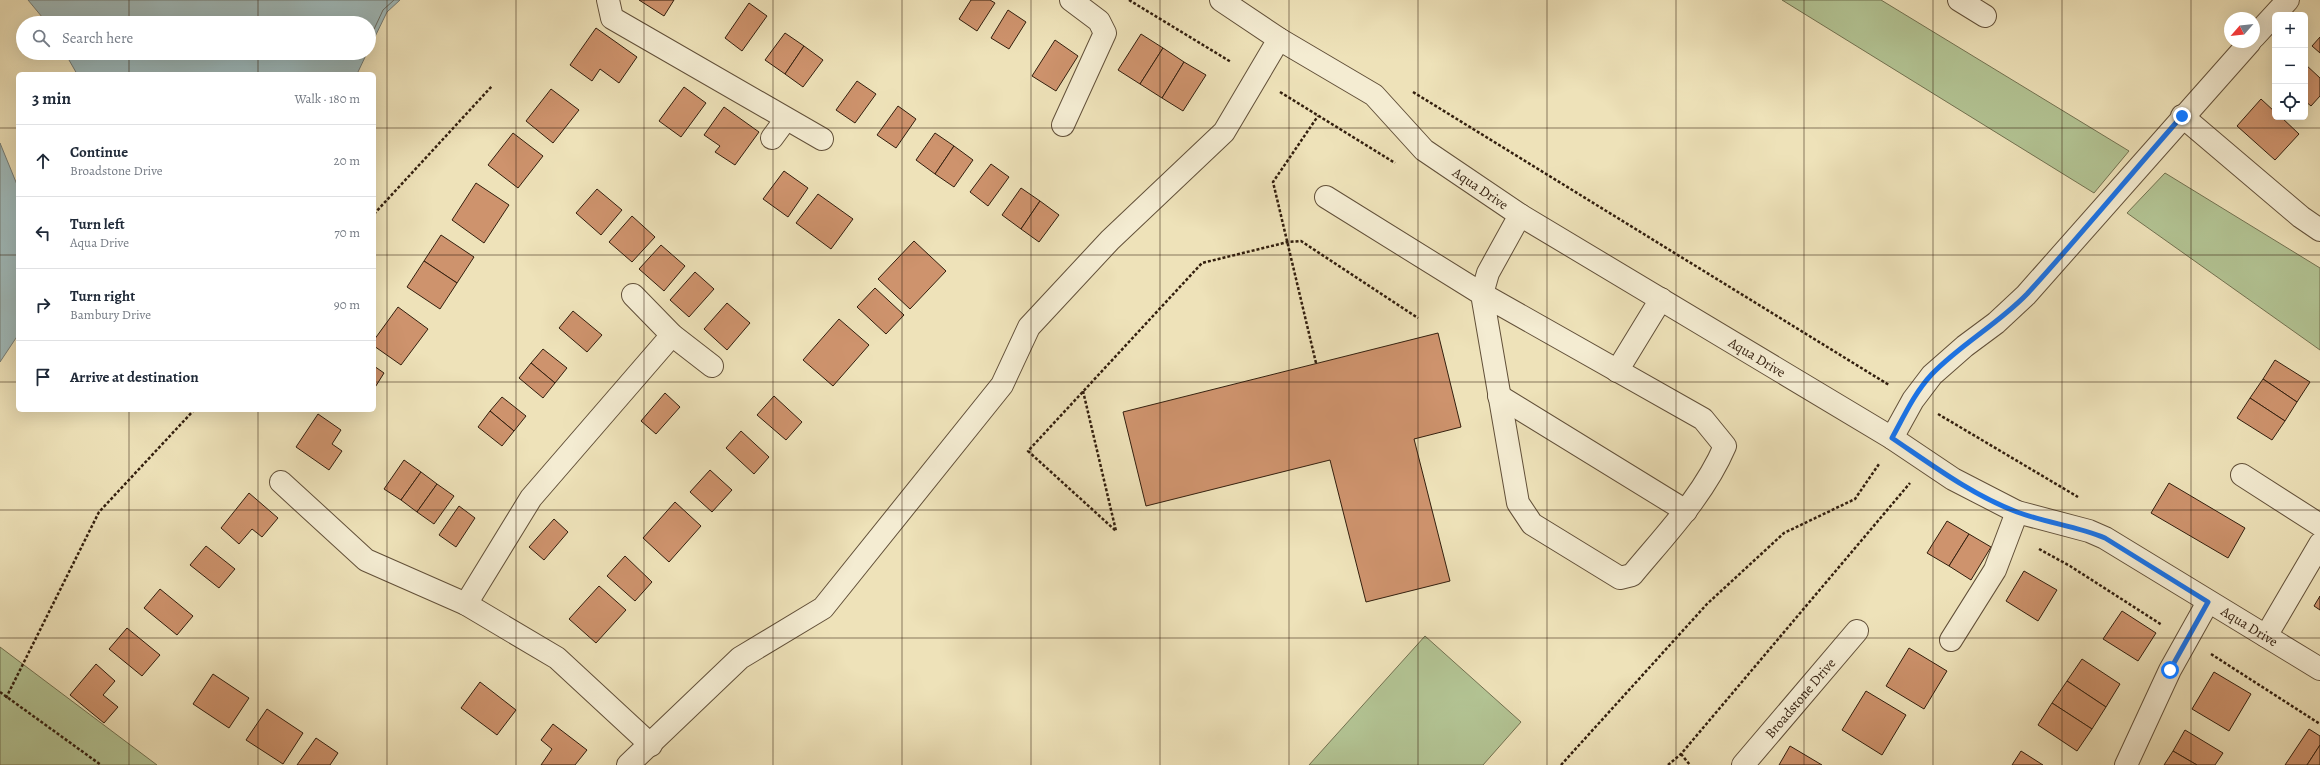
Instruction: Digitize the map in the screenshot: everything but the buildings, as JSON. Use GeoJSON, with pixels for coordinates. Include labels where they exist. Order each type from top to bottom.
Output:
{"type":"FeatureCollection","features":[{"type":"Feature","properties":{"kind":"street"},"geometry":{"type":"LineString","coordinates":[[608,0],[612,18],[822,139]]}},
{"type":"Feature","properties":{"kind":"street"},"geometry":{"type":"LineString","coordinates":[[1063,125],[1105,33],[1099,21],[1071,0]]}},
{"type":"Feature","properties":{"kind":"street","name":"Aqua Drive"},"geometry":{"type":"LineString","coordinates":[[1221,0],[1279,39],[1374,96],[1424,150],[1520,215],[1892,438],[1953,480],[2016,512],[2088,531],[2105,538],[2320,669]]}},
{"type":"Feature","properties":{"kind":"street"},"geometry":{"type":"LineString","coordinates":[[1959,0],[1985,16]]}},
{"type":"Feature","properties":{"kind":"street"},"geometry":{"type":"LineString","coordinates":[[2260,30],[2288,0]]}},
{"type":"Feature","properties":{"kind":"street"},"geometry":{"type":"LineString","coordinates":[[628,765],[651,745],[740,658],[823,608],[1002,385],[1029,327],[1110,240],[1224,132],[1279,39]]}},
{"type":"Feature","properties":{"kind":"street"},"geometry":{"type":"LineString","coordinates":[[1892,438],[1913,400],[1932,375],[1965,346],[1996,323],[2026,294],[2182,116],[2244,48]]}},
{"type":"Feature","properties":{"kind":"street"},"geometry":{"type":"LineString","coordinates":[[2182,116],[2301,217],[2320,230]]}},
{"type":"Feature","properties":{"kind":"street"},"geometry":{"type":"LineString","coordinates":[[772,138],[786,119]]}},
{"type":"Feature","properties":{"kind":"street"},"geometry":{"type":"LineString","coordinates":[[1326,197],[1482,294],[1703,419],[1724,446],[1717,464],[1686,511],[1632,574],[1620,578],[1532,524],[1518,503],[1482,294],[1488,274],[1520,215]]}},
{"type":"Feature","properties":{"kind":"street"},"geometry":{"type":"LineString","coordinates":[[634,295],[672,335],[712,366]]}},
{"type":"Feature","properties":{"kind":"street"},"geometry":{"type":"LineString","coordinates":[[1617,370],[1661,299]]}},
{"type":"Feature","properties":{"kind":"street"},"geometry":{"type":"LineString","coordinates":[[466,604],[531,498],[672,335]]}},
{"type":"Feature","properties":{"kind":"street"},"geometry":{"type":"LineString","coordinates":[[1499,396],[1686,511]]}},
{"type":"Feature","properties":{"kind":"street"},"geometry":{"type":"LineString","coordinates":[[2242,474],[2320,525]]}},
{"type":"Feature","properties":{"kind":"street"},"geometry":{"type":"LineString","coordinates":[[281,482],[366,560],[466,604],[557,658],[651,745]]}},
{"type":"Feature","properties":{"kind":"street"},"geometry":{"type":"LineString","coordinates":[[1951,640],[1995,570],[2016,512]]}},
{"type":"Feature","properties":{"kind":"street"},"geometry":{"type":"LineString","coordinates":[[2266,636],[2320,544]]}},
{"type":"Feature","properties":{"kind":"street"},"geometry":{"type":"LineString","coordinates":[[2126,765],[2170,670],[2208,602]]}},
{"type":"Feature","properties":{"kind":"street","name":"Broadstone Drive"},"geometry":{"type":"LineString","coordinates":[[1743,765],[1857,631]]}},
{"type":"Feature","properties":{"kind":"path"},"geometry":{"type":"LineString","coordinates":[[376,212],[492,86]]}},
{"type":"Feature","properties":{"kind":"path"},"geometry":{"type":"LineString","coordinates":[[1411,92],[1913,400],[2079,497]]}},
{"type":"Feature","properties":{"kind":"path"},"geometry":{"type":"LineString","coordinates":[[1316,364],[1273,182],[1318,116]]}},
{"type":"Feature","properties":{"kind":"path"},"geometry":{"type":"LineString","coordinates":[[1083,391],[1116,531],[1028,451],[1083,391],[1202,263],[1288,242],[1301,241],[1418,318]]}},
{"type":"Feature","properties":{"kind":"path"},"geometry":{"type":"LineString","coordinates":[[6,698],[99,512],[192,412]]}},
{"type":"Feature","properties":{"kind":"path"},"geometry":{"type":"LineString","coordinates":[[1561,765],[1707,604],[1784,533],[1855,499],[1883,459],[1892,438]]}},
{"type":"Feature","properties":{"kind":"path"},"geometry":{"type":"LineString","coordinates":[[1668,765],[1681,754],[1914,478]]}},
{"type":"Feature","properties":{"kind":"path"},"geometry":{"type":"LineString","coordinates":[[0,692],[6,698],[101,765]]}},
{"type":"Feature","properties":{"kind":"path"},"geometry":{"type":"LineString","coordinates":[[1681,754],[1690,765]]}},
{"type":"Feature","properties":{"kind":"green space"},"geometry":{"type":"Polygon","coordinates":[[[1782,0],[1881,0],[2129,151],[2094,193],[1782,0]]]}},
{"type":"Feature","properties":{"kind":"green space"},"geometry":{"type":"Polygon","coordinates":[[[2165,173],[2320,268],[2320,350],[2127,213],[2165,173]]]}},
{"type":"Feature","properties":{"kind":"green space"},"geometry":{"type":"Polygon","coordinates":[[[1425,636],[1521,722],[1483,765],[1309,765],[1425,636]]]}},
{"type":"Feature","properties":{"kind":"green space"},"geometry":{"type":"Polygon","coordinates":[[[0,647],[157,765],[0,765],[0,647]]]}},
{"type":"Feature","properties":{"kind":"water"},"geometry":{"type":"Polygon","coordinates":[[[28,0],[400,0],[387,12],[376,35],[376,16],[41,16],[28,0]]]}},
{"type":"Feature","properties":{"kind":"water"},"geometry":{"type":"Polygon","coordinates":[[[69,60],[364,60],[358,72],[76,72],[69,60]]]}},
{"type":"Feature","properties":{"kind":"water"},"geometry":{"type":"Polygon","coordinates":[[[0,143],[16,182],[16,338],[0,362],[0,143]]]}},
{"type":"Feature","properties":{"kind":"route"},"geometry":{"type":"LineString","coordinates":[[2170,670],[2208,602],[2105,538],[2088,531],[2016,512],[1975,492],[1953,480],[1892,438],[1913,400],[1932,375],[1949,359],[1996,323],[2026,294],[2182,116]]}}]}
